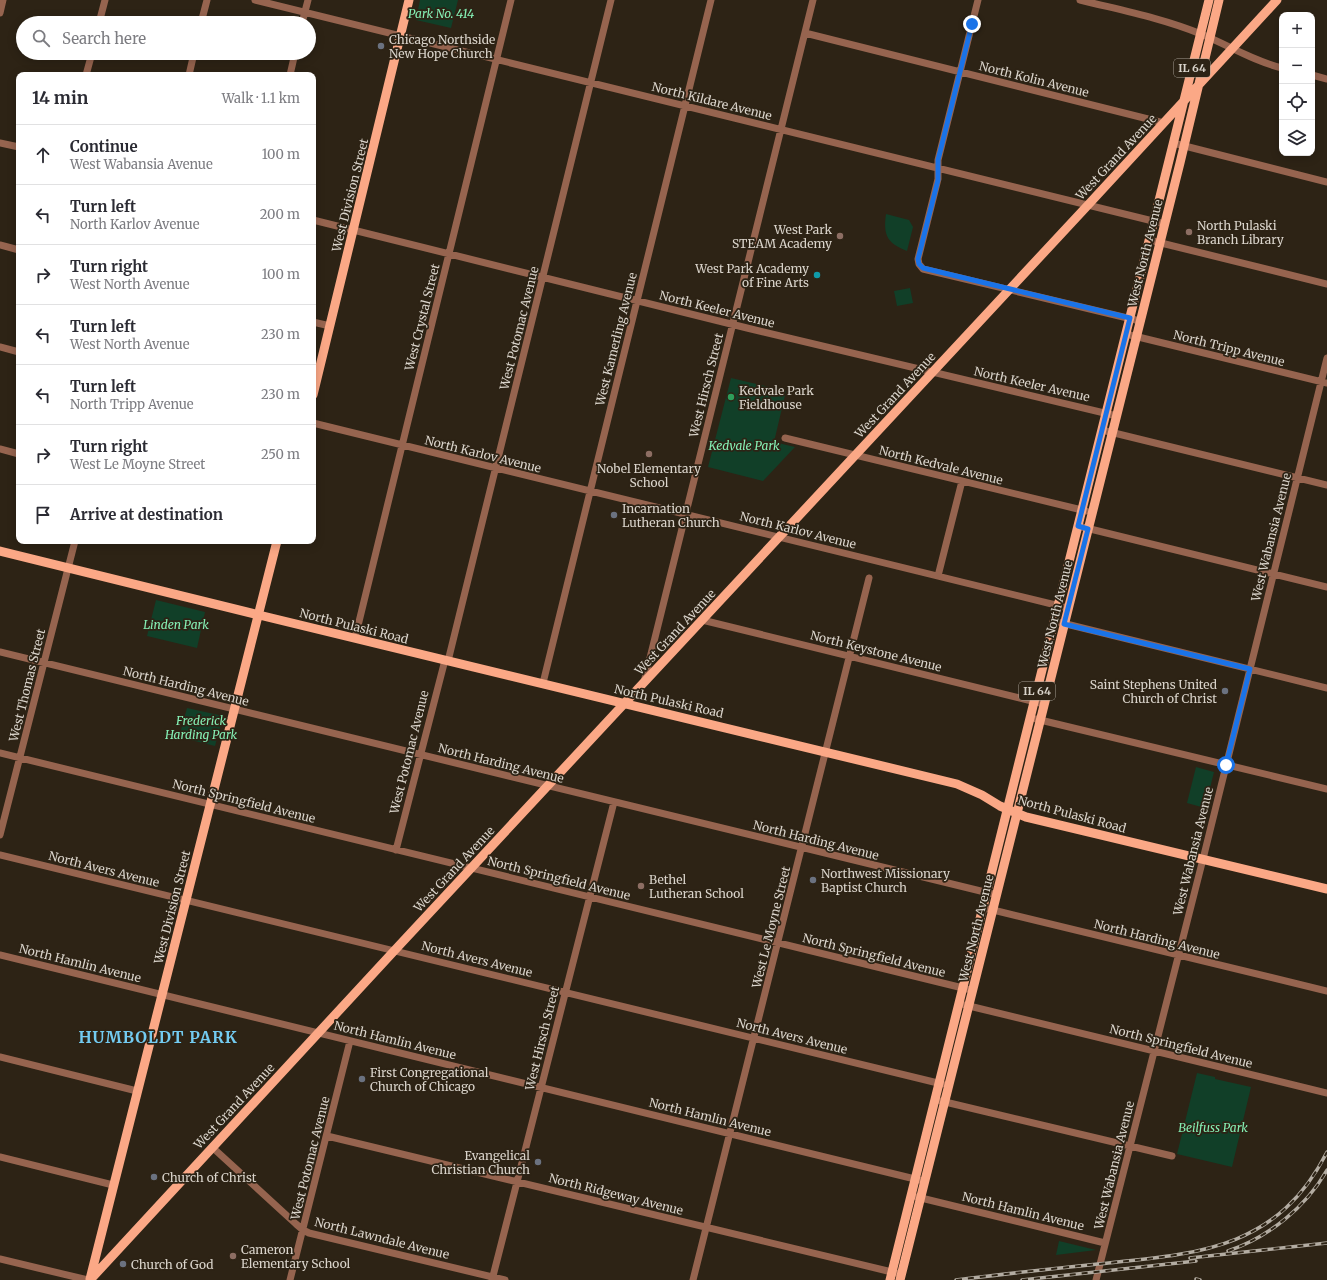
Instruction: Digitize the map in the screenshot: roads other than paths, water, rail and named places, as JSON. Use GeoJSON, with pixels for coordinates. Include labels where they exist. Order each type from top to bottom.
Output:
{"type":"FeatureCollection","features":[{"type":"Feature","properties":{"kind":"main road","name":"West Division Street"},"geometry":{"type":"LineString","coordinates":[[316,383],[410,0]]}},
{"type":"Feature","properties":{"kind":"main road","name":"West North Avenue"},"geometry":{"type":"LineString","coordinates":[[896,1277],[915,1179],[1209,0]]}},
{"type":"Feature","properties":{"kind":"main road","name":"West North Avenue"},"geometry":{"type":"LineString","coordinates":[[896,1277],[921,1198],[1165,224],[1219,0]]}},
{"type":"Feature","properties":{"kind":"main road","name":"West Grand Avenue"},"geometry":{"type":"LineString","coordinates":[[89,1280],[394,950],[1199,86],[1277,0]]}},
{"type":"Feature","properties":{"kind":"main road","name":"West Division Street"},"geometry":{"type":"LineString","coordinates":[[89,1280],[276,544]]}},
{"type":"Feature","properties":{"kind":"main road","name":"North Pulaski Road"},"geometry":{"type":"LineString","coordinates":[[0,551],[957,784],[1026,817],[1327,890]]}},
{"type":"Feature","properties":{"kind":"street"},"geometry":{"type":"LineString","coordinates":[[0,13],[3,0]]}},
{"type":"Feature","properties":{"kind":"street"},"geometry":{"type":"LineString","coordinates":[[101,16],[105,0]]}},
{"type":"Feature","properties":{"kind":"street"},"geometry":{"type":"LineString","coordinates":[[204,16],[207,0]]}},
{"type":"Feature","properties":{"kind":"street","name":"North Kildare Avenue"},"geometry":{"type":"LineString","coordinates":[[255,0],[1165,224]]}},
{"type":"Feature","properties":{"kind":"street"},"geometry":{"type":"LineString","coordinates":[[304,16],[308,0]]}},
{"type":"Feature","properties":{"kind":"street","name":"West Crystal Street"},"geometry":{"type":"LineString","coordinates":[[355,638],[510,0]]}},
{"type":"Feature","properties":{"kind":"street","name":"West Potomac Avenue"},"geometry":{"type":"LineString","coordinates":[[396,850],[496,468],[611,0]]}},
{"type":"Feature","properties":{"kind":"street","name":"West Kamerling Avenue"},"geometry":{"type":"LineString","coordinates":[[542,684],[711,0]]}},
{"type":"Feature","properties":{"kind":"street","name":"West Hirsch Street"},"geometry":{"type":"LineString","coordinates":[[644,682],[813,0]]}},
{"type":"Feature","properties":{"kind":"street"},"geometry":{"type":"LineString","coordinates":[[978,0],[938,160],[938,180],[918,259],[919,264],[923,268],[1140,321]]}},
{"type":"Feature","properties":{"kind":"street"},"geometry":{"type":"LineString","coordinates":[[1080,0],[1174,24],[1201,34],[1269,65],[1279,67]]}},
{"type":"Feature","properties":{"kind":"street","name":"North Kolin Avenue"},"geometry":{"type":"LineString","coordinates":[[805,33],[1164,123]]}},
{"type":"Feature","properties":{"kind":"street"},"geometry":{"type":"LineString","coordinates":[[87,72],[90,60]]}},
{"type":"Feature","properties":{"kind":"street"},"geometry":{"type":"LineString","coordinates":[[190,72],[192,60]]}},
{"type":"Feature","properties":{"kind":"street"},"geometry":{"type":"LineString","coordinates":[[291,72],[293,60]]}},
{"type":"Feature","properties":{"kind":"street"},"geometry":{"type":"LineString","coordinates":[[1315,76],[1327,79]]}},
{"type":"Feature","properties":{"kind":"street"},"geometry":{"type":"LineString","coordinates":[[0,143],[16,146]]}},
{"type":"Feature","properties":{"kind":"street"},"geometry":{"type":"LineString","coordinates":[[1173,143],[1327,182]]}},
{"type":"Feature","properties":{"kind":"street","name":"North Keeler Avenue"},"geometry":{"type":"LineString","coordinates":[[316,221],[733,323],[754,330],[1116,416]]}},
{"type":"Feature","properties":{"kind":"street"},"geometry":{"type":"LineString","coordinates":[[1149,240],[1327,284]]}},
{"type":"Feature","properties":{"kind":"street"},"geometry":{"type":"LineString","coordinates":[[0,245],[16,249]]}},
{"type":"Feature","properties":{"kind":"street"},"geometry":{"type":"LineString","coordinates":[[316,323],[330,326]]}},
{"type":"Feature","properties":{"kind":"street","name":"North Tripp Avenue"},"geometry":{"type":"LineString","coordinates":[[1126,334],[1324,382]]}},
{"type":"Feature","properties":{"kind":"street"},"geometry":{"type":"LineString","coordinates":[[0,347],[16,351]]}},
{"type":"Feature","properties":{"kind":"street","name":"West Wabansia Avenue"},"geometry":{"type":"LineString","coordinates":[[1096,1280],[1297,478],[1324,382],[1327,358]]}},
{"type":"Feature","properties":{"kind":"street","name":"North Karlov Avenue"},"geometry":{"type":"LineString","coordinates":[[316,424],[1068,608]]}},
{"type":"Feature","properties":{"kind":"street"},"geometry":{"type":"LineString","coordinates":[[1102,430],[1327,485]]}},
{"type":"Feature","properties":{"kind":"street","name":"North Kedvale Avenue"},"geometry":{"type":"LineString","coordinates":[[785,438],[1092,513]]}},
{"type":"Feature","properties":{"kind":"street"},"geometry":{"type":"LineString","coordinates":[[0,450],[16,453]]}},
{"type":"Feature","properties":{"kind":"street"},"geometry":{"type":"LineString","coordinates":[[938,576],[962,481]]}},
{"type":"Feature","properties":{"kind":"street"},"geometry":{"type":"LineString","coordinates":[[1078,526],[1327,588]]}},
{"type":"Feature","properties":{"kind":"street","name":"West Thomas Street"},"geometry":{"type":"LineString","coordinates":[[0,835],[74,544]]}},
{"type":"Feature","properties":{"kind":"street","name":"West Le Moyne Street"},"geometry":{"type":"LineString","coordinates":[[693,1280],[869,578]]}},
{"type":"Feature","properties":{"kind":"street","name":"North Keystone Avenue"},"geometry":{"type":"LineString","coordinates":[[702,620],[1044,704]]}},
{"type":"Feature","properties":{"kind":"street"},"geometry":{"type":"LineString","coordinates":[[1054,621],[1327,688]]}},
{"type":"Feature","properties":{"kind":"street","name":"North Harding Avenue"},"geometry":{"type":"LineString","coordinates":[[0,652],[996,895]]}},
{"type":"Feature","properties":{"kind":"street"},"geometry":{"type":"LineString","coordinates":[[1030,717],[1327,789]]}},
{"type":"Feature","properties":{"kind":"street","name":"North Springfield Avenue"},"geometry":{"type":"LineString","coordinates":[[0,753],[973,991]]}},
{"type":"Feature","properties":{"kind":"street","name":"West Hirsch Street"},"geometry":{"type":"LineString","coordinates":[[493,1279],[614,802]]}},
{"type":"Feature","properties":{"kind":"street","name":"North Avers Avenue"},"geometry":{"type":"LineString","coordinates":[[0,855],[949,1085]]}},
{"type":"Feature","properties":{"kind":"street","name":"North Harding Avenue"},"geometry":{"type":"LineString","coordinates":[[983,907],[1178,956],[1327,991]]}},
{"type":"Feature","properties":{"kind":"street","name":"North Hamlin Avenue"},"geometry":{"type":"LineString","coordinates":[[0,955],[925,1181]]}},
{"type":"Feature","properties":{"kind":"street","name":"North Springfield Avenue"},"geometry":{"type":"LineString","coordinates":[[959,1004],[1327,1093]]}},
{"type":"Feature","properties":{"kind":"street","name":"West Potomac Avenue"},"geometry":{"type":"LineString","coordinates":[[290,1280],[350,1041]]}},
{"type":"Feature","properties":{"kind":"street"},"geometry":{"type":"LineString","coordinates":[[0,1057],[137,1091]]}},
{"type":"Feature","properties":{"kind":"street"},"geometry":{"type":"LineString","coordinates":[[935,1100],[1172,1156]]}},
{"type":"Feature","properties":{"kind":"street","name":"North Ridgeway Avenue"},"geometry":{"type":"LineString","coordinates":[[326,1136],[706,1228],[896,1277]]}},
{"type":"Feature","properties":{"kind":"street","name":"North Lawndale Avenue"},"geometry":{"type":"LineString","coordinates":[[212,1148],[303,1230],[309,1233],[493,1279],[505,1280]]}},
{"type":"Feature","properties":{"kind":"street"},"geometry":{"type":"LineString","coordinates":[[0,1158],[113,1185]]}},
{"type":"Feature","properties":{"kind":"street","name":"North Hamlin Avenue"},"geometry":{"type":"LineString","coordinates":[[911,1196],[962,1207],[1105,1243]]}},
{"type":"Feature","properties":{"kind":"street"},"geometry":{"type":"LineString","coordinates":[[0,1259],[89,1280]]}},
{"type":"Feature","properties":{"kind":"railway"},"geometry":{"type":"LineString","coordinates":[[956,1280],[1168,1256],[1200,1250],[1230,1241],[1258,1228],[1284,1210],[1307,1185],[1327,1152]]}},
{"type":"Feature","properties":{"kind":"railway"},"geometry":{"type":"LineString","coordinates":[[1228,1251],[1258,1238],[1285,1219],[1308,1196],[1327,1170]]}},
{"type":"Feature","properties":{"kind":"railway"},"geometry":{"type":"LineString","coordinates":[[1190,1258],[1327,1243]]}},
{"type":"Feature","properties":{"kind":"railway"},"geometry":{"type":"LineString","coordinates":[[1022,1280],[1196,1261]]}},
{"type":"Feature","properties":{"kind":"railway"},"geometry":{"type":"LineString","coordinates":[[1196,1279],[1200,1280]]}},
{"type":"Feature","properties":{"kind":"place","name":"Chicago Northside New Hope Church"},"geometry":{"type":"Point","coordinates":[381,46]}},
{"type":"Feature","properties":{"kind":"place","name":"North Pulaski Branch Library"},"geometry":{"type":"Point","coordinates":[1189,232]}},
{"type":"Feature","properties":{"kind":"place","name":"West Park STEAM Academy"},"geometry":{"type":"Point","coordinates":[840,236]}},
{"type":"Feature","properties":{"kind":"place","name":"West Park Academy of Fine Arts"},"geometry":{"type":"Point","coordinates":[817,275]}},
{"type":"Feature","properties":{"kind":"place","name":"Kedvale Park Fieldhouse"},"geometry":{"type":"Point","coordinates":[731,397]}},
{"type":"Feature","properties":{"kind":"place","name":"Nobel Elementary School"},"geometry":{"type":"Point","coordinates":[649,454]}},
{"type":"Feature","properties":{"kind":"place","name":"Incarnation Lutheran Church"},"geometry":{"type":"Point","coordinates":[614,515]}},
{"type":"Feature","properties":{"kind":"place","name":"Saint Stephens United Church of Christ"},"geometry":{"type":"Point","coordinates":[1225,691]}},
{"type":"Feature","properties":{"kind":"place","name":"Northwest Missionary Baptist Church"},"geometry":{"type":"Point","coordinates":[813,880]}},
{"type":"Feature","properties":{"kind":"place","name":"Bethel Lutheran School"},"geometry":{"type":"Point","coordinates":[641,886]}},
{"type":"Feature","properties":{"kind":"place","name":"First Congregational Church of Chicago"},"geometry":{"type":"Point","coordinates":[362,1079]}},
{"type":"Feature","properties":{"kind":"place","name":"Evangelical Christian Church"},"geometry":{"type":"Point","coordinates":[538,1162]}},
{"type":"Feature","properties":{"kind":"place","name":"Church of Christ"},"geometry":{"type":"Point","coordinates":[154,1177]}},
{"type":"Feature","properties":{"kind":"place","name":"Cameron Elementary School"},"geometry":{"type":"Point","coordinates":[233,1256]}},
{"type":"Feature","properties":{"kind":"place","name":"Church of God"},"geometry":{"type":"Point","coordinates":[123,1264]}},
{"type":"Feature","properties":{"kind":"district","name":"HUMBOLDT PARK"},"geometry":{"type":"Point","coordinates":[158,1037]}},
{"type":"Feature","properties":{"kind":"park label","name":"Park No. 414"},"geometry":{"type":"Point","coordinates":[441,13]}},
{"type":"Feature","properties":{"kind":"park label","name":"Kedvale Park"},"geometry":{"type":"Point","coordinates":[744,445]}},
{"type":"Feature","properties":{"kind":"park label","name":"Linden Park"},"geometry":{"type":"Point","coordinates":[176,624]}},
{"type":"Feature","properties":{"kind":"park label","name":"Frederick Harding Park"},"geometry":{"type":"Point","coordinates":[201,727]}},
{"type":"Feature","properties":{"kind":"park label","name":"Beilfuss Park"},"geometry":{"type":"Point","coordinates":[1213,1127]}}]}
